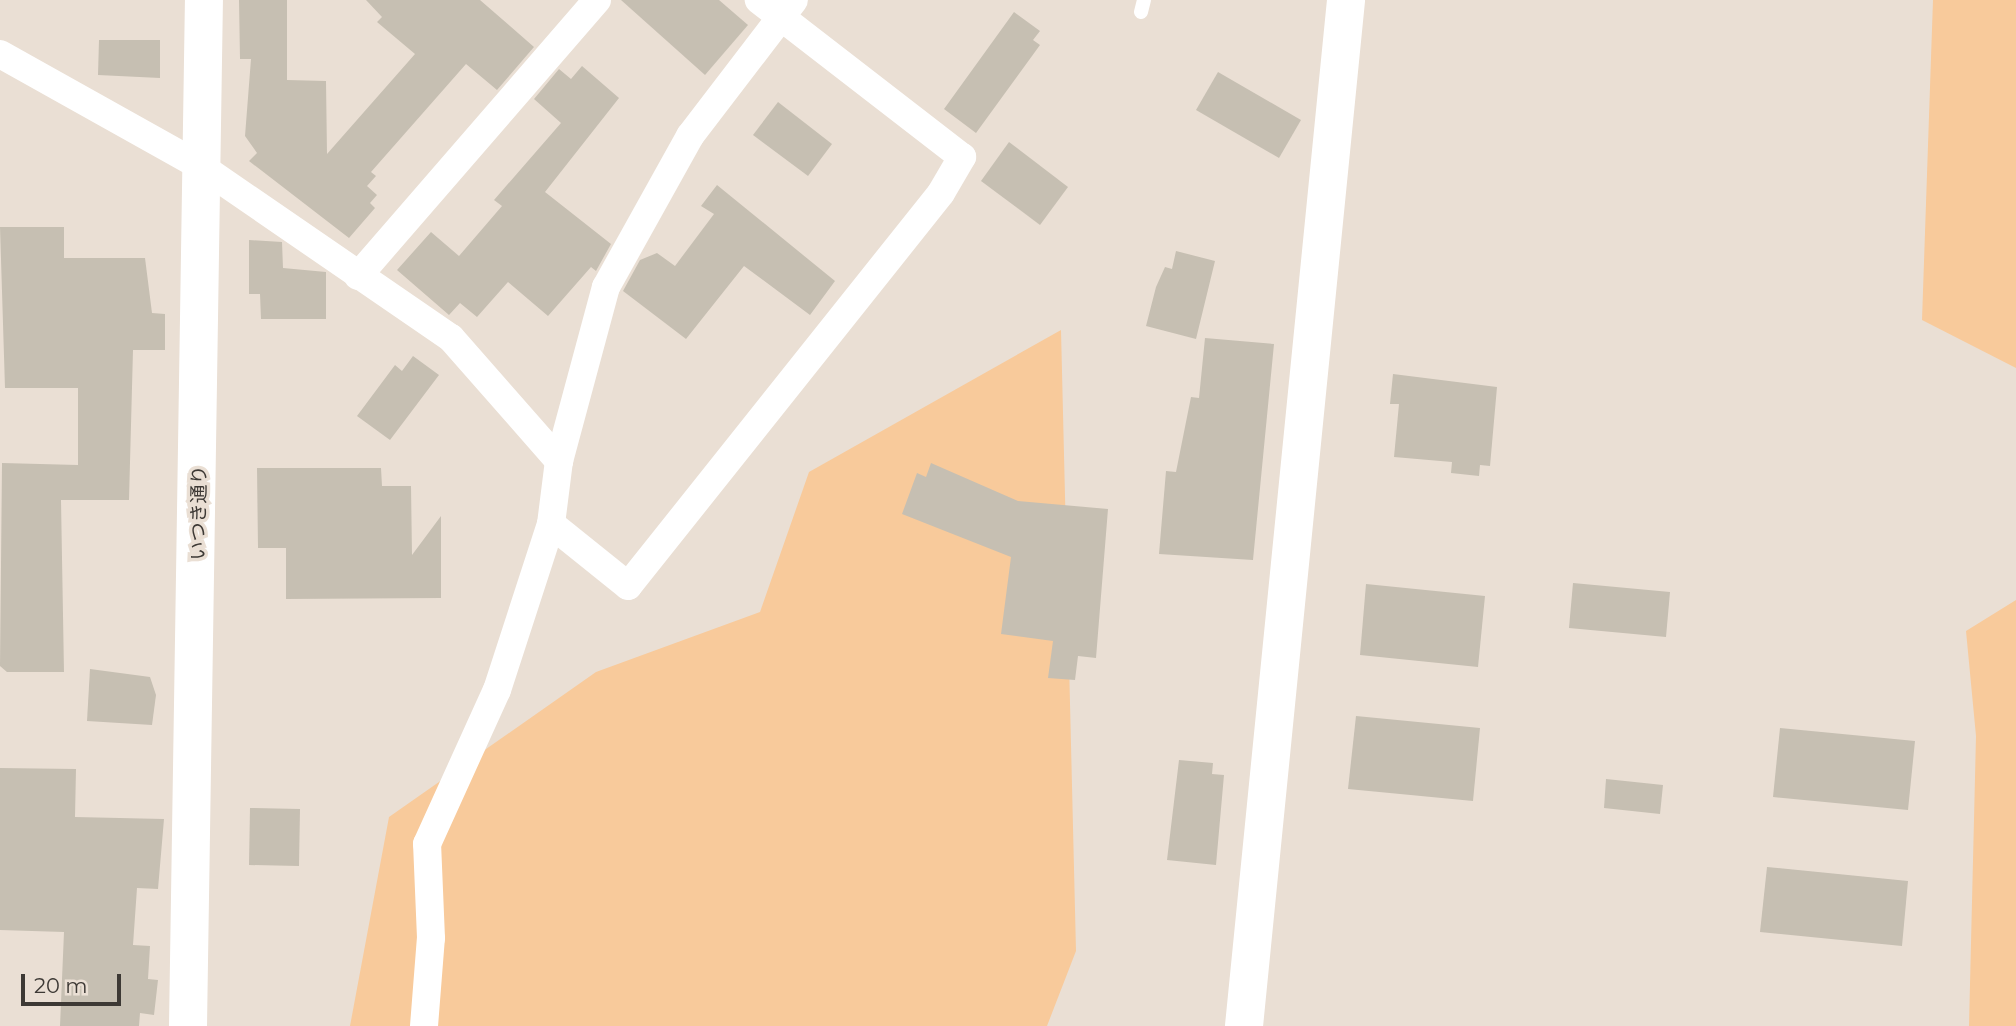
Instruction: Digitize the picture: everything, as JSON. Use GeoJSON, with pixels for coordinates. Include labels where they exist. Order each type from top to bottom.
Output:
{"type":"FeatureCollection","features":[{"type":"Feature","properties":{"kind":"street","name":"いつき通り"},"geometry":{"type":"LineString","coordinates":[[188,1026],[204,0]]}},
{"type":"Feature","properties":{"kind":"street"},"geometry":{"type":"LineString","coordinates":[[358,276],[597,0]]}},
{"type":"Feature","properties":{"kind":"street"},"geometry":{"type":"LineString","coordinates":[[551,524],[628,586],[933,204],[962,156],[787,10],[759,0]]}},
{"type":"Feature","properties":{"kind":"street"},"geometry":{"type":"LineString","coordinates":[[1244,1026],[1346,0]]}},
{"type":"Feature","properties":{"kind":"street"},"geometry":{"type":"LineString","coordinates":[[425,1026],[431,938],[427,844],[497,690],[551,524],[559,461],[606,287],[690,135],[787,10]]}},
{"type":"Feature","properties":{"kind":"street"},"geometry":{"type":"LineString","coordinates":[[0,54],[202,167],[451,338],[559,461]]}},
{"type":"Feature","properties":{"kind":"shaded area"},"geometry":{"type":"Polygon","coordinates":[[[1933,0],[2016,0],[2016,368],[1922,320],[1933,0]]]}},
{"type":"Feature","properties":{"kind":"shaded area"},"geometry":{"type":"Polygon","coordinates":[[[1061,330],[1076,951],[1047,1026],[350,1026],[389,817],[596,672],[760,612],[809,472],[1061,330]]]}},
{"type":"Feature","properties":{"kind":"shaded area"},"geometry":{"type":"Polygon","coordinates":[[[2016,600],[2016,1026],[1969,1026],[1976,736],[1966,631],[2016,600]]]}},
{"type":"Feature","properties":{"kind":"building"},"geometry":{"type":"Polygon","coordinates":[[[239,0],[287,0],[287,80],[326,81],[327,154],[415,54],[377,22],[382,17],[366,0],[480,0],[534,47],[497,90],[466,64],[371,172],[376,176],[367,186],[377,195],[370,203],[375,208],[349,238],[249,161],[257,153],[245,136],[251,59],[240,59],[239,0]]]}},
{"type":"Feature","properties":{"kind":"building"},"geometry":{"type":"Polygon","coordinates":[[[621,0],[719,0],[748,25],[705,75],[621,0]]]}},
{"type":"Feature","properties":{"kind":"building"},"geometry":{"type":"Polygon","coordinates":[[[1014,12],[1040,31],[1033,40],[1040,45],[976,133],[944,109],[1014,12]]]}},
{"type":"Feature","properties":{"kind":"building"},"geometry":{"type":"Polygon","coordinates":[[[99,40],[160,40],[160,78],[98,75],[99,40]]]}},
{"type":"Feature","properties":{"kind":"building"},"geometry":{"type":"Polygon","coordinates":[[[582,66],[619,98],[545,192],[611,244],[596,271],[591,267],[548,316],[508,282],[477,317],[460,303],[449,315],[397,270],[431,232],[459,256],[502,206],[494,200],[561,123],[534,99],[559,69],[571,79],[582,66]]]}},
{"type":"Feature","properties":{"kind":"building"},"geometry":{"type":"Polygon","coordinates":[[[1218,72],[1301,120],[1279,158],[1196,110],[1218,72]]]}},
{"type":"Feature","properties":{"kind":"building"},"geometry":{"type":"Polygon","coordinates":[[[778,102],[832,144],[808,176],[753,135],[778,102]]]}},
{"type":"Feature","properties":{"kind":"building"},"geometry":{"type":"Polygon","coordinates":[[[1009,142],[1068,187],[1040,225],[981,181],[1009,142]]]}},
{"type":"Feature","properties":{"kind":"building"},"geometry":{"type":"Polygon","coordinates":[[[717,185],[835,281],[810,315],[744,266],[686,339],[623,291],[640,260],[657,253],[675,266],[714,214],[701,206],[717,185]]]}},
{"type":"Feature","properties":{"kind":"building"},"geometry":{"type":"Polygon","coordinates":[[[0,227],[64,227],[64,258],[145,258],[152,313],[165,314],[165,350],[133,350],[129,500],[61,500],[64,672],[7,672],[0,666],[2,463],[78,465],[78,388],[5,388],[0,227]]]}},
{"type":"Feature","properties":{"kind":"building"},"geometry":{"type":"Polygon","coordinates":[[[249,240],[282,242],[283,268],[326,272],[326,319],[261,319],[260,294],[249,294],[249,240]]]}},
{"type":"Feature","properties":{"kind":"building"},"geometry":{"type":"Polygon","coordinates":[[[1176,251],[1215,261],[1196,339],[1146,326],[1156,287],[1165,267],[1172,269],[1176,251]]]}},
{"type":"Feature","properties":{"kind":"building"},"geometry":{"type":"Polygon","coordinates":[[[1205,338],[1274,344],[1253,560],[1159,554],[1166,471],[1176,472],[1191,397],[1199,398],[1205,338]]]}},
{"type":"Feature","properties":{"kind":"building"},"geometry":{"type":"Polygon","coordinates":[[[413,356],[439,375],[390,440],[357,416],[395,365],[402,371],[413,356]]]}},
{"type":"Feature","properties":{"kind":"building"},"geometry":{"type":"Polygon","coordinates":[[[1393,374],[1497,387],[1490,466],[1480,465],[1479,476],[1451,473],[1452,462],[1394,457],[1399,404],[1390,404],[1393,374]]]}},
{"type":"Feature","properties":{"kind":"building"},"geometry":{"type":"Polygon","coordinates":[[[931,463],[1018,501],[1108,509],[1096,658],[1078,656],[1075,680],[1048,678],[1053,641],[1001,634],[1011,557],[902,514],[917,473],[926,477],[931,463]]]}},
{"type":"Feature","properties":{"kind":"building"},"geometry":{"type":"Polygon","coordinates":[[[257,468],[381,468],[382,486],[411,486],[412,555],[441,516],[441,598],[286,599],[286,548],[258,548],[257,468]]]}},
{"type":"Feature","properties":{"kind":"building"},"geometry":{"type":"Polygon","coordinates":[[[1573,583],[1670,592],[1666,637],[1569,628],[1573,583]]]}},
{"type":"Feature","properties":{"kind":"building"},"geometry":{"type":"Polygon","coordinates":[[[1366,584],[1485,596],[1478,667],[1360,655],[1366,584]]]}},
{"type":"Feature","properties":{"kind":"building"},"geometry":{"type":"Polygon","coordinates":[[[90,669],[150,677],[156,695],[152,725],[87,721],[90,669]]]}},
{"type":"Feature","properties":{"kind":"building"},"geometry":{"type":"Polygon","coordinates":[[[1356,716],[1480,728],[1473,801],[1348,789],[1356,716]]]}},
{"type":"Feature","properties":{"kind":"building"},"geometry":{"type":"Polygon","coordinates":[[[1780,728],[1915,741],[1908,810],[1773,797],[1780,728]]]}},
{"type":"Feature","properties":{"kind":"building"},"geometry":{"type":"Polygon","coordinates":[[[1179,760],[1213,763],[1212,774],[1224,775],[1216,865],[1167,860],[1179,760]]]}},
{"type":"Feature","properties":{"kind":"building"},"geometry":{"type":"Polygon","coordinates":[[[0,768],[76,769],[75,817],[164,819],[158,889],[137,888],[133,945],[150,946],[148,979],[158,980],[154,1015],[140,1013],[139,1026],[60,1026],[64,932],[0,930],[0,768]]]}},
{"type":"Feature","properties":{"kind":"building"},"geometry":{"type":"Polygon","coordinates":[[[1606,779],[1663,785],[1660,814],[1604,808],[1606,779]]]}},
{"type":"Feature","properties":{"kind":"building"},"geometry":{"type":"Polygon","coordinates":[[[250,808],[300,809],[299,866],[249,865],[250,808]]]}},
{"type":"Feature","properties":{"kind":"building"},"geometry":{"type":"Polygon","coordinates":[[[1767,867],[1908,881],[1902,946],[1760,932],[1767,867]]]}}]}
